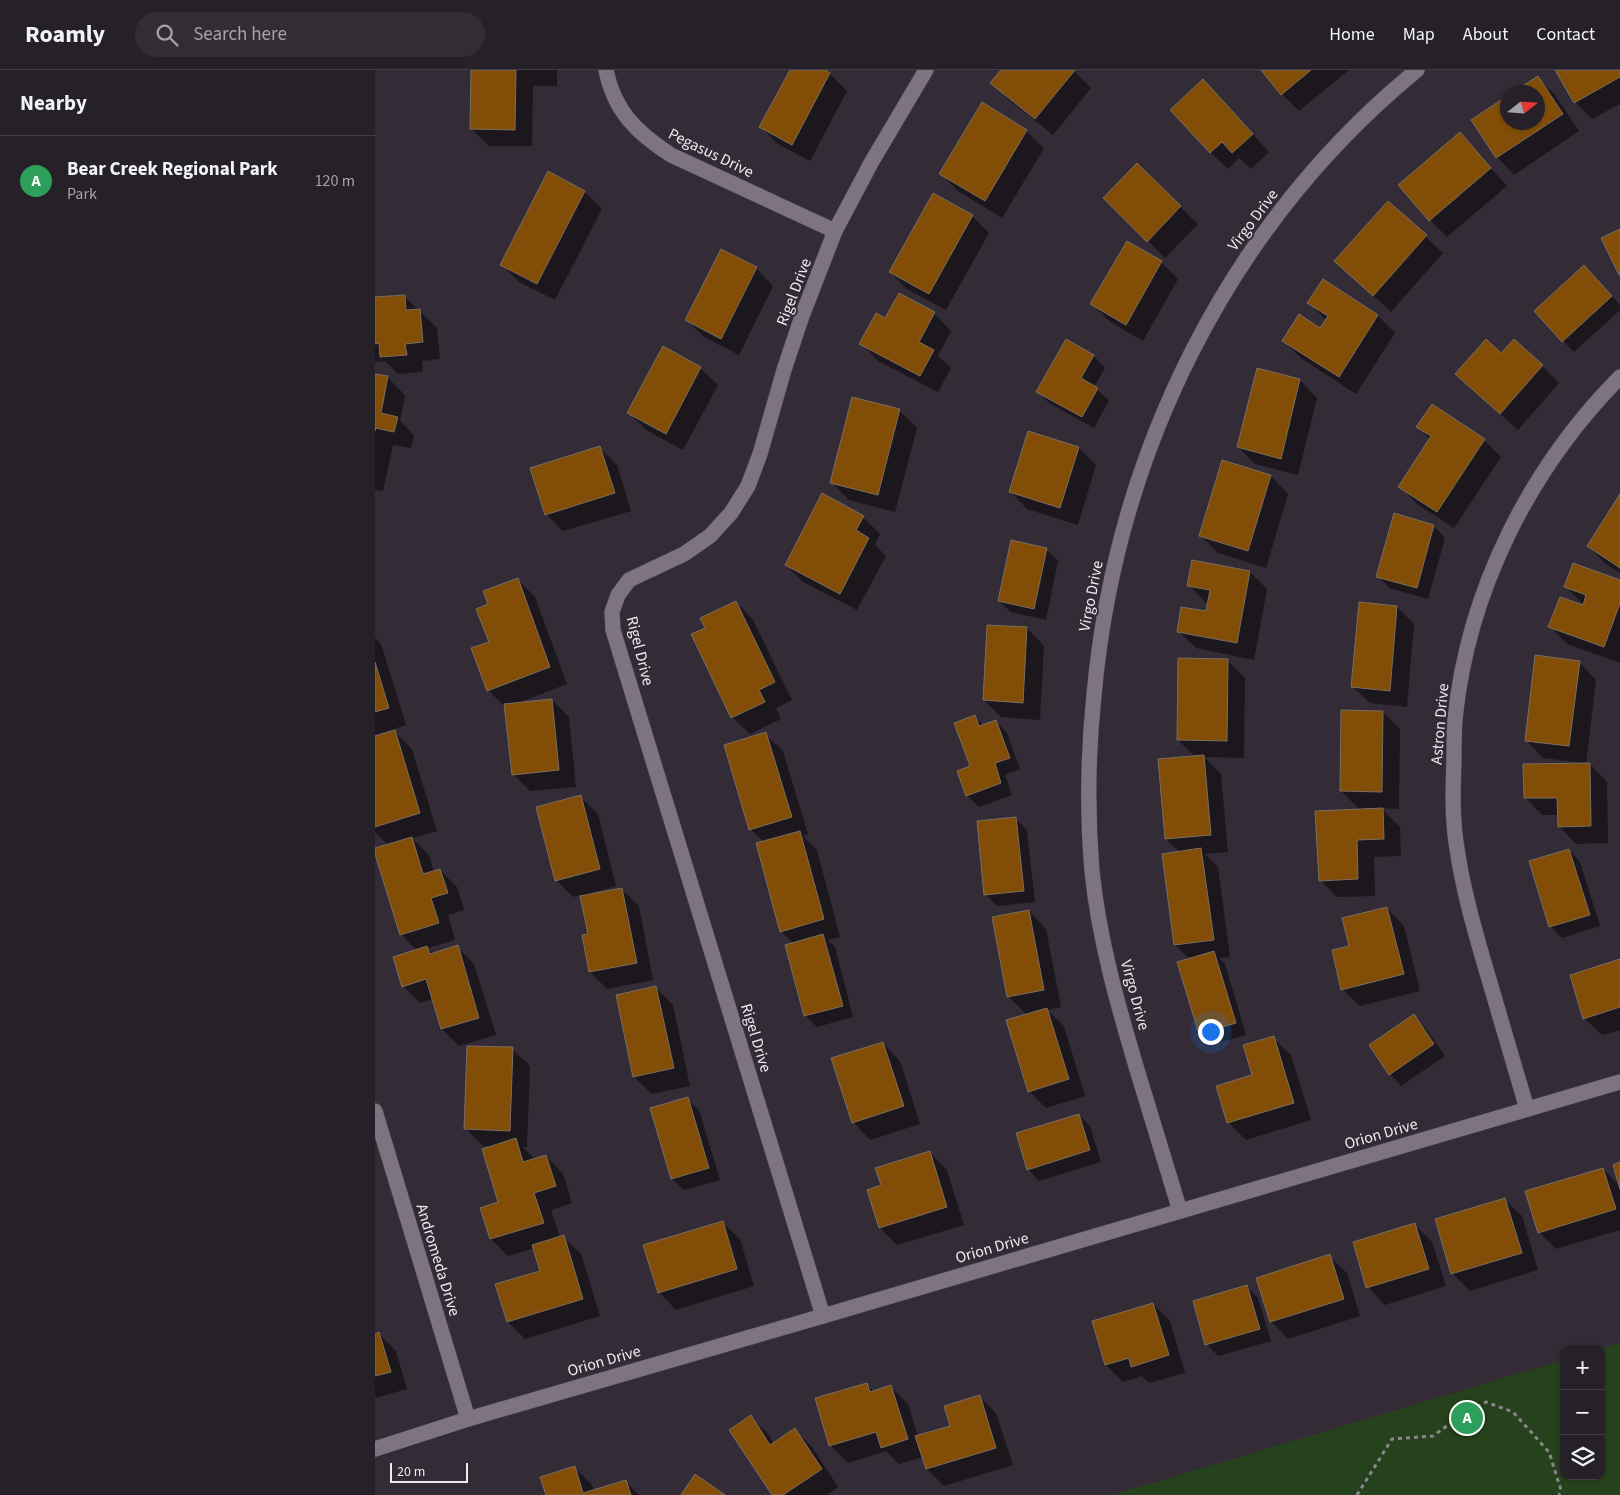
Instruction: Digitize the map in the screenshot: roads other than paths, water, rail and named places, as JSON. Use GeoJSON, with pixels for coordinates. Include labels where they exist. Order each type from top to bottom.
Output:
{"type":"FeatureCollection","features":[{"type":"Feature","properties":{"kind":"street","name":"Pegasus Drive"},"geometry":{"type":"LineString","coordinates":[[606,70],[609,86],[619,107],[650,142],[671,155],[835,231]]}},
{"type":"Feature","properties":{"kind":"street","name":"Rigel Drive"},"geometry":{"type":"LineString","coordinates":[[823,1316],[613,630],[612,612],[617,595],[629,580],[684,554],[710,536],[731,513],[747,486],[760,454],[784,370],[835,231],[871,163],[926,70]]}},
{"type":"Feature","properties":{"kind":"street","name":"Virgo Drive"},"geometry":{"type":"LineString","coordinates":[[1180,1211],[1116,998],[1102,938],[1092,871],[1089,741],[1096,669],[1105,606],[1123,531],[1146,457],[1170,394],[1197,340],[1228,286],[1262,233],[1303,183],[1349,133],[1396,87],[1417,70]]}},
{"type":"Feature","properties":{"kind":"street","name":"Astron Drive"},"geometry":{"type":"LineString","coordinates":[[1527,1109],[1468,908],[1459,860],[1456,841],[1453,782],[1455,720],[1463,666],[1477,615],[1493,566],[1515,520],[1540,476],[1567,438],[1597,400],[1620,377]]}},
{"type":"Feature","properties":{"kind":"street","name":"Orion Drive"},"geometry":{"type":"LineString","coordinates":[[375,1449],[468,1419],[1620,1082]]}},
{"type":"Feature","properties":{"kind":"street","name":"Andromeda Drive"},"geometry":{"type":"LineString","coordinates":[[375,1111],[468,1419]]}},
{"type":"Feature","properties":{"kind":"place","name":"Bear Creek Regional Park"},"geometry":{"type":"Point","coordinates":[1467,1418]}}]}
